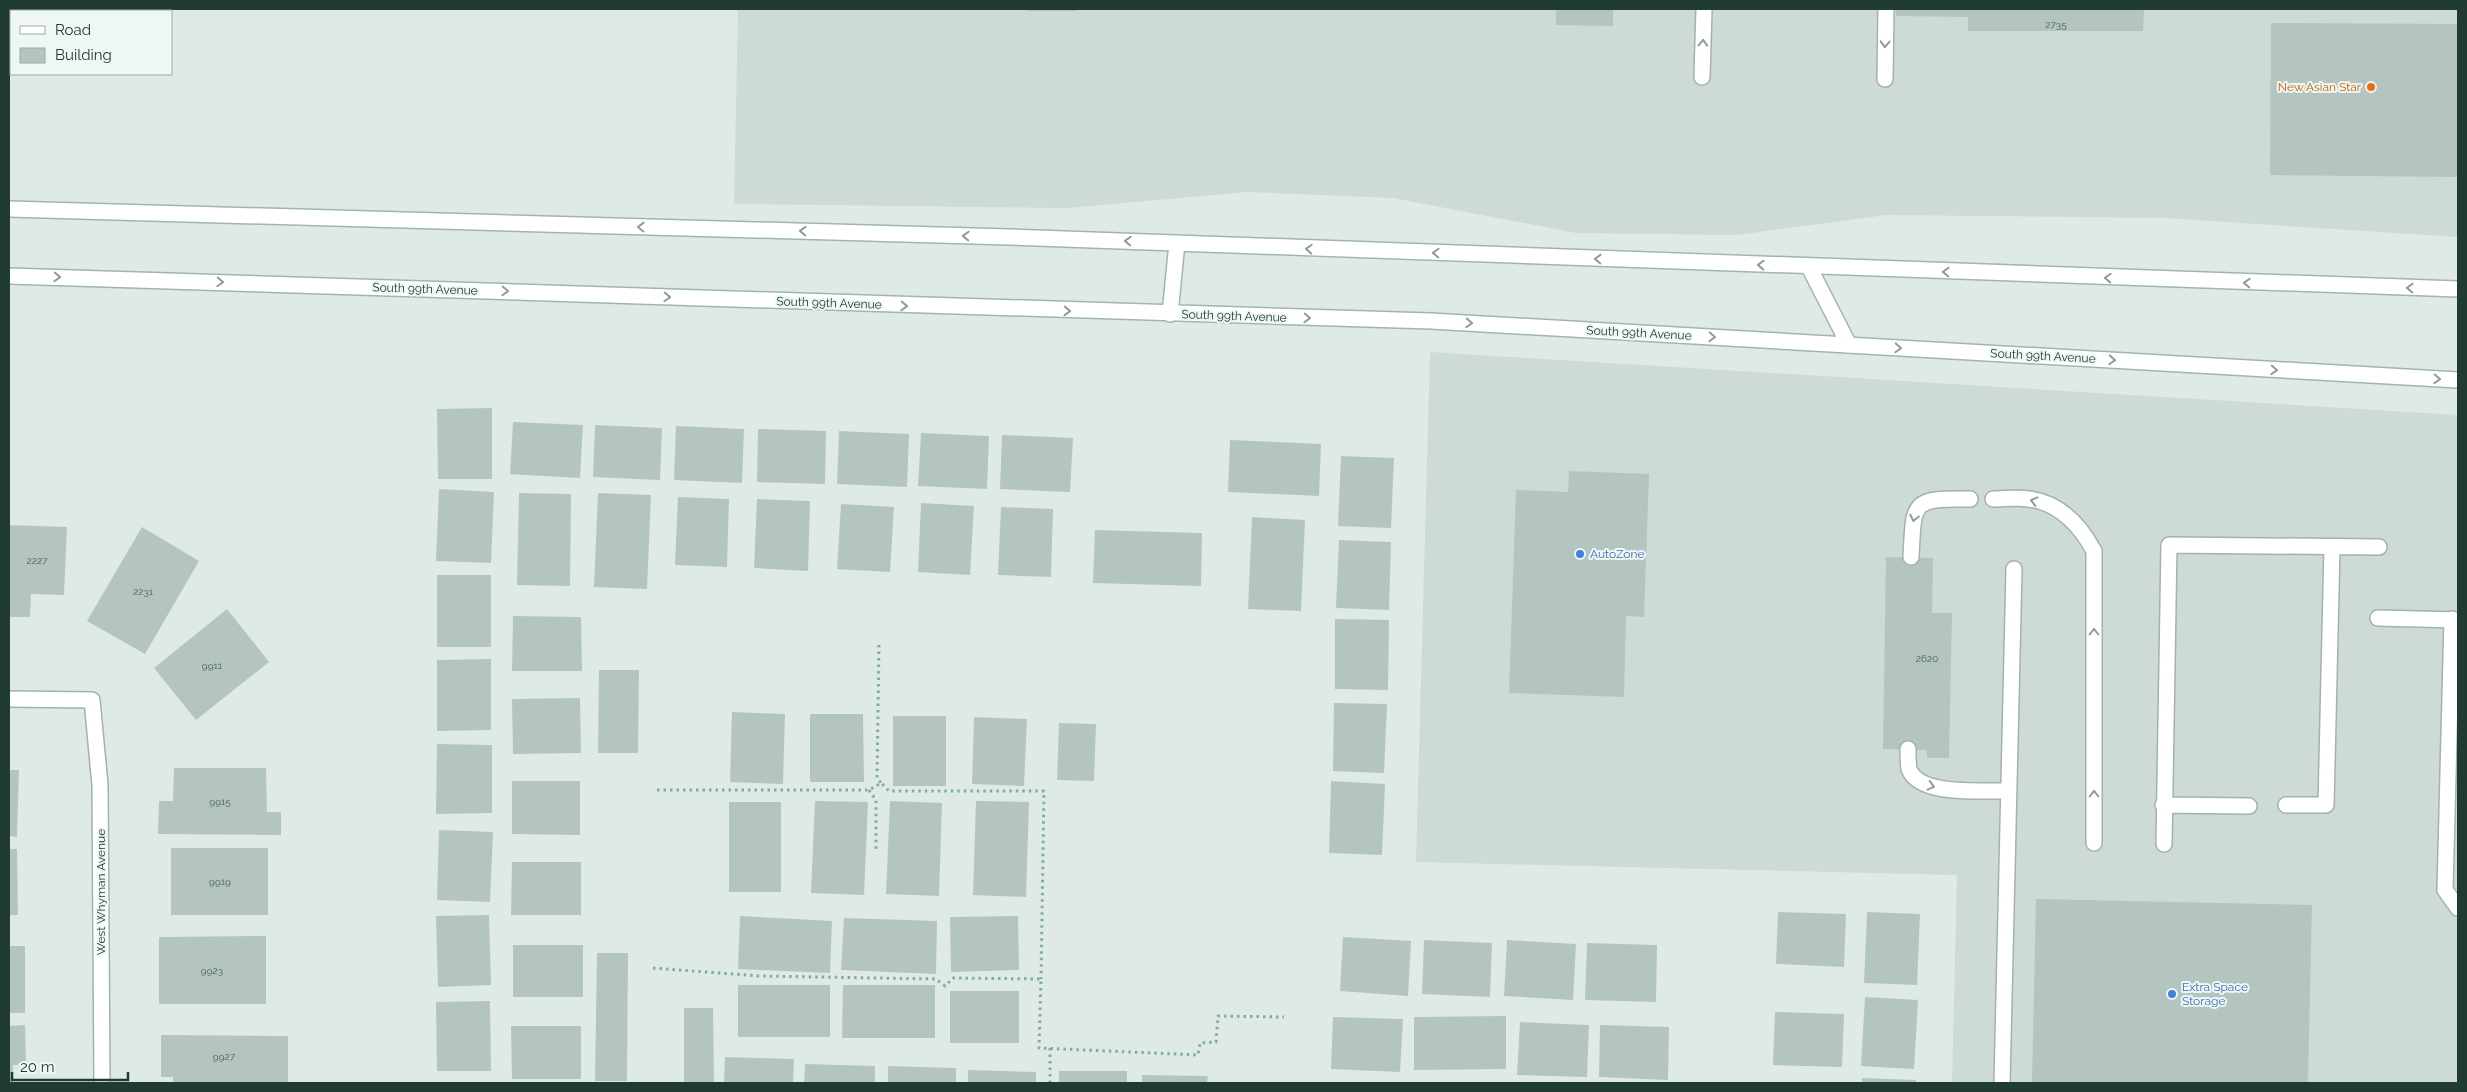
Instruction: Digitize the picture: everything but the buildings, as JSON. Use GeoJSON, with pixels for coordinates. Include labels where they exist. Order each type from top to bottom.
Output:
{"type":"FeatureCollection","features":[{"type":"Feature","properties":{"kind":"main road"},"geometry":{"type":"LineString","coordinates":[[1702,76],[1704,9]]}},
{"type":"Feature","properties":{"kind":"main road"},"geometry":{"type":"LineString","coordinates":[[1884,79],[1886,9]]}},
{"type":"Feature","properties":{"kind":"main road"},"geometry":{"type":"LineString","coordinates":[[9,210],[1177,242],[2458,290]]}},
{"type":"Feature","properties":{"kind":"main road"},"geometry":{"type":"LineString","coordinates":[[1170,314],[1177,242]]}},
{"type":"Feature","properties":{"kind":"main road"},"geometry":{"type":"LineString","coordinates":[[1810,267],[1849,345]]}},
{"type":"Feature","properties":{"kind":"main road","name":"South 99th Avenue"},"geometry":{"type":"LineString","coordinates":[[9,276],[1431,321],[2458,380]]}},
{"type":"Feature","properties":{"kind":"main road"},"geometry":{"type":"LineString","coordinates":[[1911,557],[1913,516],[1918,506],[1926,501],[1970,499]]}},
{"type":"Feature","properties":{"kind":"main road"},"geometry":{"type":"LineString","coordinates":[[1993,499],[2028,499],[2054,507],[2068,516],[2087,537],[2094,551],[2094,843]]}},
{"type":"Feature","properties":{"kind":"main road"},"geometry":{"type":"LineString","coordinates":[[2164,844],[2169,545],[2379,547]]}},
{"type":"Feature","properties":{"kind":"main road"},"geometry":{"type":"LineString","coordinates":[[2286,805],[2326,805],[2332,547]]}},
{"type":"Feature","properties":{"kind":"main road"},"geometry":{"type":"LineString","coordinates":[[2002,1083],[2014,569]]}},
{"type":"Feature","properties":{"kind":"main road"},"geometry":{"type":"LineString","coordinates":[[2378,618],[2455,620],[2451,644],[2445,890],[2458,908]]}},
{"type":"Feature","properties":{"kind":"main road"},"geometry":{"type":"LineString","coordinates":[[2451,644],[2458,659]]}},
{"type":"Feature","properties":{"kind":"main road","name":"West Whyman Avenue"},"geometry":{"type":"LineString","coordinates":[[9,699],[92,700],[100,786],[102,1083]]}},
{"type":"Feature","properties":{"kind":"main road"},"geometry":{"type":"LineString","coordinates":[[1908,749],[1909,769],[1921,783],[1944,790],[2008,791]]}},
{"type":"Feature","properties":{"kind":"main road"},"geometry":{"type":"LineString","coordinates":[[2164,805],[2249,806]]}},
{"type":"Feature","properties":{"kind":"path"},"geometry":{"type":"LineString","coordinates":[[879,644],[877,778],[881,783],[889,790],[1044,791],[1039,1048],[1198,1055],[1200,1043],[1216,1042],[1218,1016],[1284,1016]]}},
{"type":"Feature","properties":{"kind":"path"},"geometry":{"type":"LineString","coordinates":[[657,790],[869,790],[881,783]]}},
{"type":"Feature","properties":{"kind":"path"},"geometry":{"type":"LineString","coordinates":[[869,790],[876,800],[876,850]]}},
{"type":"Feature","properties":{"kind":"path"},"geometry":{"type":"LineString","coordinates":[[653,968],[759,976],[936,979],[945,986],[953,978],[1041,979]]}},
{"type":"Feature","properties":{"kind":"path"},"geometry":{"type":"LineString","coordinates":[[1050,1048],[1050,1083]]}},
{"type":"Feature","properties":{"kind":"shaded area"},"geometry":{"type":"Polygon","coordinates":[[[738,9],[2458,9],[2458,237],[2164,218],[1886,215],[1736,235],[1576,233],[1393,198],[1247,192],[1068,208],[734,204],[738,9]]]}},
{"type":"Feature","properties":{"kind":"shaded area"},"geometry":{"type":"Polygon","coordinates":[[[1430,352],[2458,415],[2458,1083],[1952,1083],[1957,875],[1416,862],[1430,352]]]}},
{"type":"Feature","properties":{"kind":"place","name":"New Asian Star"},"geometry":{"type":"Point","coordinates":[2371,87]}},
{"type":"Feature","properties":{"kind":"place","name":"AutoZone"},"geometry":{"type":"Point","coordinates":[1580,554]}},
{"type":"Feature","properties":{"kind":"place","name":"Extra Space Storage"},"geometry":{"type":"Point","coordinates":[2172,994]}}]}
